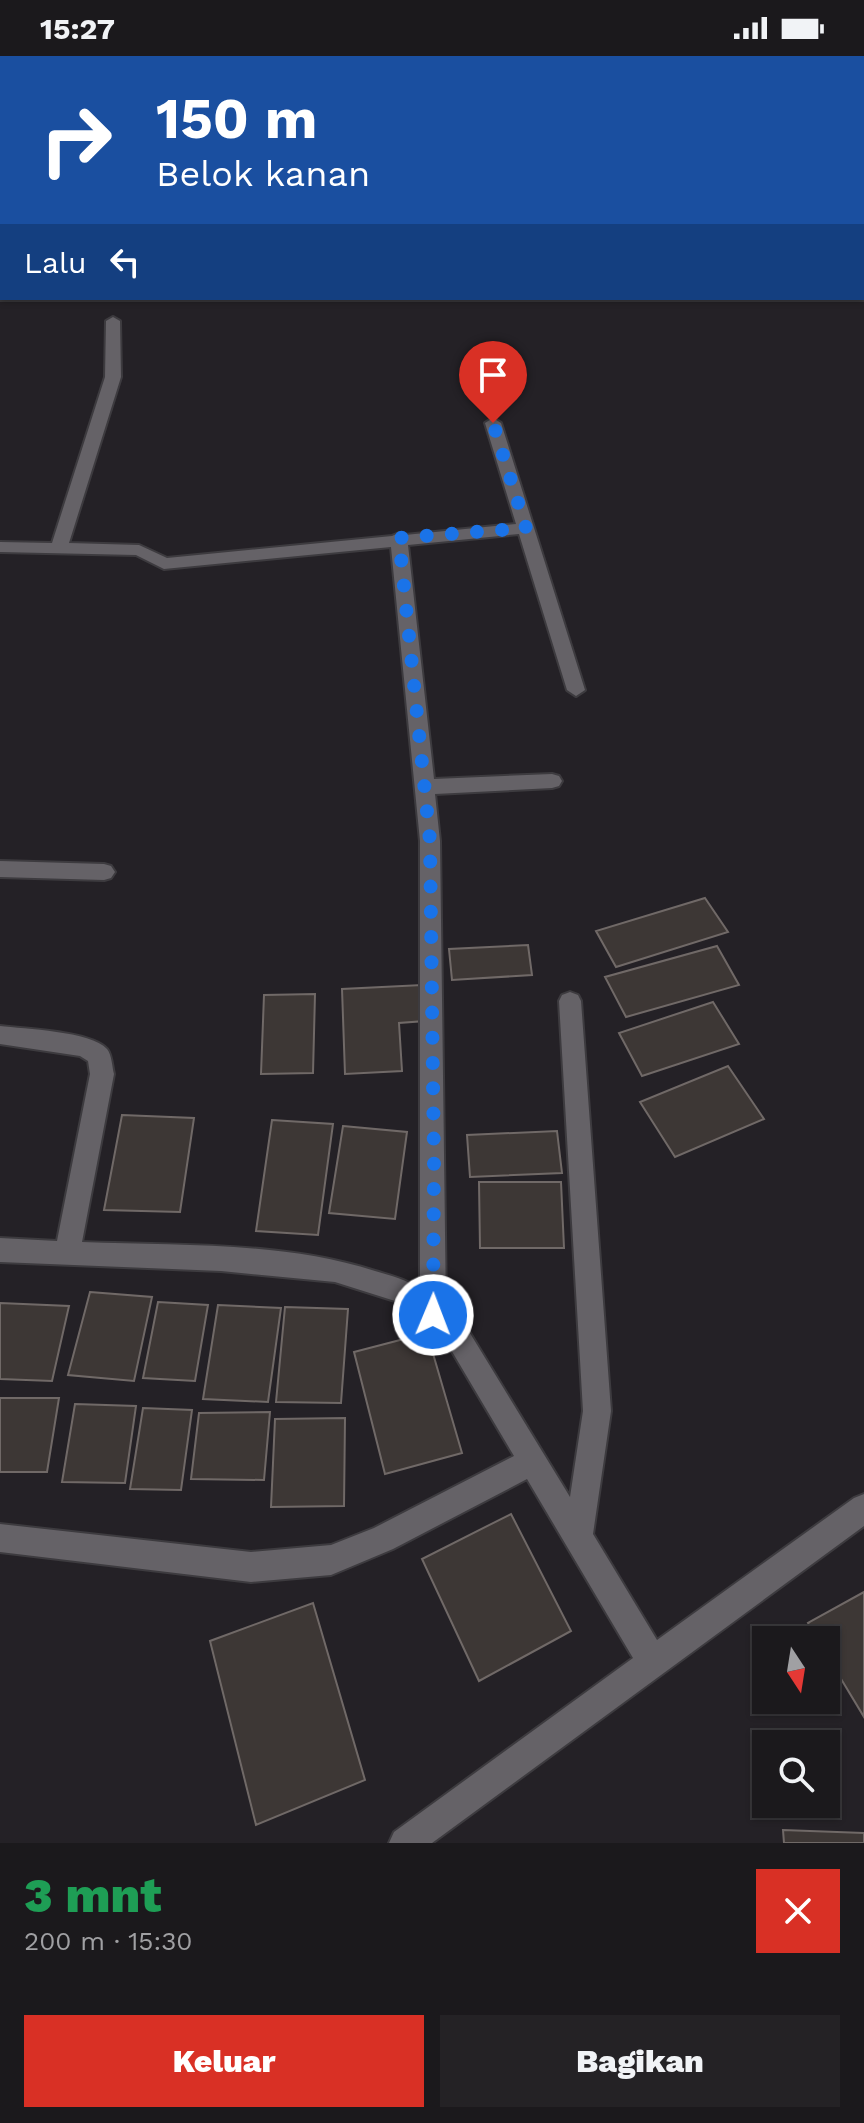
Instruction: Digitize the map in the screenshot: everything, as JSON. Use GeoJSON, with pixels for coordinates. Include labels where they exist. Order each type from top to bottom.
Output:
{"type":"FeatureCollection","features":[{"type":"Feature","properties":{"kind":"street"},"geometry":{"type":"LineString","coordinates":[[59,548],[113,377],[113,321]]}},
{"type":"Feature","properties":{"kind":"street"},"geometry":{"type":"LineString","coordinates":[[493,423],[576,690]]}},
{"type":"Feature","properties":{"kind":"street"},"geometry":{"type":"LineString","coordinates":[[0,547],[139,550],[164,564],[399,538],[526,528]]}},
{"type":"Feature","properties":{"kind":"street"},"geometry":{"type":"LineString","coordinates":[[399,538],[430,841],[433,1315]]}},
{"type":"Feature","properties":{"kind":"street"},"geometry":{"type":"LineString","coordinates":[[423,787],[552,781]]}},
{"type":"Feature","properties":{"kind":"street"},"geometry":{"type":"LineString","coordinates":[[0,869],[104,872]]}},
{"type":"Feature","properties":{"kind":"street"},"geometry":{"type":"LineString","coordinates":[[570,1001],[597,1411],[578,1535]]}},
{"type":"Feature","properties":{"kind":"street"},"geometry":{"type":"LineString","coordinates":[[0,1035],[84,1047],[98,1055],[102,1074],[67,1252]]}},
{"type":"Feature","properties":{"kind":"street"},"geometry":{"type":"LineString","coordinates":[[0,1250],[221,1259],[335,1270],[403,1292],[456,1334],[653,1662]]}},
{"type":"Feature","properties":{"kind":"street"},"geometry":{"type":"LineString","coordinates":[[0,1538],[251,1567],[331,1560],[383,1539],[533,1461]]}},
{"type":"Feature","properties":{"kind":"street"},"geometry":{"type":"LineString","coordinates":[[405,1843],[864,1508]]}},
{"type":"Feature","properties":{"kind":"building"},"geometry":{"type":"Polygon","coordinates":[[[705,898],[728,932],[616,967],[596,931],[705,898]]]}},
{"type":"Feature","properties":{"kind":"building"},"geometry":{"type":"Polygon","coordinates":[[[528,945],[532,975],[452,980],[449,949],[528,945]]]}},
{"type":"Feature","properties":{"kind":"building"},"geometry":{"type":"Polygon","coordinates":[[[717,946],[739,985],[626,1017],[605,977],[717,946]]]}},
{"type":"Feature","properties":{"kind":"building"},"geometry":{"type":"Polygon","coordinates":[[[422,985],[425,1021],[399,1023],[402,1071],[345,1074],[342,989],[422,985]]]}},
{"type":"Feature","properties":{"kind":"building"},"geometry":{"type":"Polygon","coordinates":[[[315,994],[313,1073],[261,1074],[264,995],[315,994]]]}},
{"type":"Feature","properties":{"kind":"building"},"geometry":{"type":"Polygon","coordinates":[[[713,1002],[739,1044],[642,1076],[619,1033],[713,1002]]]}},
{"type":"Feature","properties":{"kind":"building"},"geometry":{"type":"Polygon","coordinates":[[[728,1066],[764,1119],[675,1157],[640,1102],[728,1066]]]}},
{"type":"Feature","properties":{"kind":"building"},"geometry":{"type":"Polygon","coordinates":[[[122,1115],[194,1118],[180,1212],[104,1210],[122,1115]]]}},
{"type":"Feature","properties":{"kind":"building"},"geometry":{"type":"Polygon","coordinates":[[[272,1120],[333,1124],[318,1235],[256,1231],[272,1120]]]}},
{"type":"Feature","properties":{"kind":"building"},"geometry":{"type":"Polygon","coordinates":[[[343,1126],[407,1132],[395,1219],[329,1213],[343,1126]]]}},
{"type":"Feature","properties":{"kind":"building"},"geometry":{"type":"Polygon","coordinates":[[[557,1131],[562,1173],[470,1177],[467,1135],[557,1131]]]}},
{"type":"Feature","properties":{"kind":"building"},"geometry":{"type":"Polygon","coordinates":[[[479,1182],[561,1182],[564,1248],[480,1248],[479,1182]]]}},
{"type":"Feature","properties":{"kind":"building"},"geometry":{"type":"Polygon","coordinates":[[[90,1292],[152,1297],[134,1381],[68,1375],[90,1292]]]}},
{"type":"Feature","properties":{"kind":"building"},"geometry":{"type":"Polygon","coordinates":[[[158,1302],[208,1305],[195,1381],[143,1378],[158,1302]]]}},
{"type":"Feature","properties":{"kind":"building"},"geometry":{"type":"Polygon","coordinates":[[[0,1303],[69,1306],[52,1381],[0,1379],[0,1303]]]}},
{"type":"Feature","properties":{"kind":"building"},"geometry":{"type":"Polygon","coordinates":[[[218,1305],[281,1308],[268,1402],[203,1399],[218,1305]]]}},
{"type":"Feature","properties":{"kind":"building"},"geometry":{"type":"Polygon","coordinates":[[[285,1307],[348,1309],[341,1403],[276,1402],[285,1307]]]}},
{"type":"Feature","properties":{"kind":"building"},"geometry":{"type":"Polygon","coordinates":[[[427,1333],[462,1453],[385,1474],[354,1352],[427,1333]]]}},
{"type":"Feature","properties":{"kind":"building"},"geometry":{"type":"Polygon","coordinates":[[[0,1398],[59,1398],[47,1472],[0,1472],[0,1398]]]}},
{"type":"Feature","properties":{"kind":"building"},"geometry":{"type":"Polygon","coordinates":[[[75,1404],[136,1406],[125,1483],[62,1482],[75,1404]]]}},
{"type":"Feature","properties":{"kind":"building"},"geometry":{"type":"Polygon","coordinates":[[[143,1408],[192,1410],[181,1490],[130,1489],[143,1408]]]}},
{"type":"Feature","properties":{"kind":"building"},"geometry":{"type":"Polygon","coordinates":[[[270,1412],[264,1480],[191,1479],[199,1413],[270,1412]]]}},
{"type":"Feature","properties":{"kind":"building"},"geometry":{"type":"Polygon","coordinates":[[[345,1418],[344,1506],[271,1507],[275,1419],[345,1418]]]}},
{"type":"Feature","properties":{"kind":"building"},"geometry":{"type":"Polygon","coordinates":[[[511,1514],[571,1631],[479,1681],[422,1559],[511,1514]]]}},
{"type":"Feature","properties":{"kind":"building"},"geometry":{"type":"Polygon","coordinates":[[[864,1592],[864,1717],[840,1677],[840,1626],[810,1626],[808,1623],[864,1592]]]}},
{"type":"Feature","properties":{"kind":"building"},"geometry":{"type":"Polygon","coordinates":[[[313,1603],[365,1780],[256,1825],[210,1641],[313,1603]]]}},
{"type":"Feature","properties":{"kind":"building"},"geometry":{"type":"Polygon","coordinates":[[[783,1830],[864,1833],[864,1843],[784,1843],[783,1830]]]}},
{"type":"Feature","properties":{"kind":"route"},"geometry":{"type":"LineString","coordinates":[[433,1315],[430,841],[399,538],[526,528],[493,423]]}}]}
